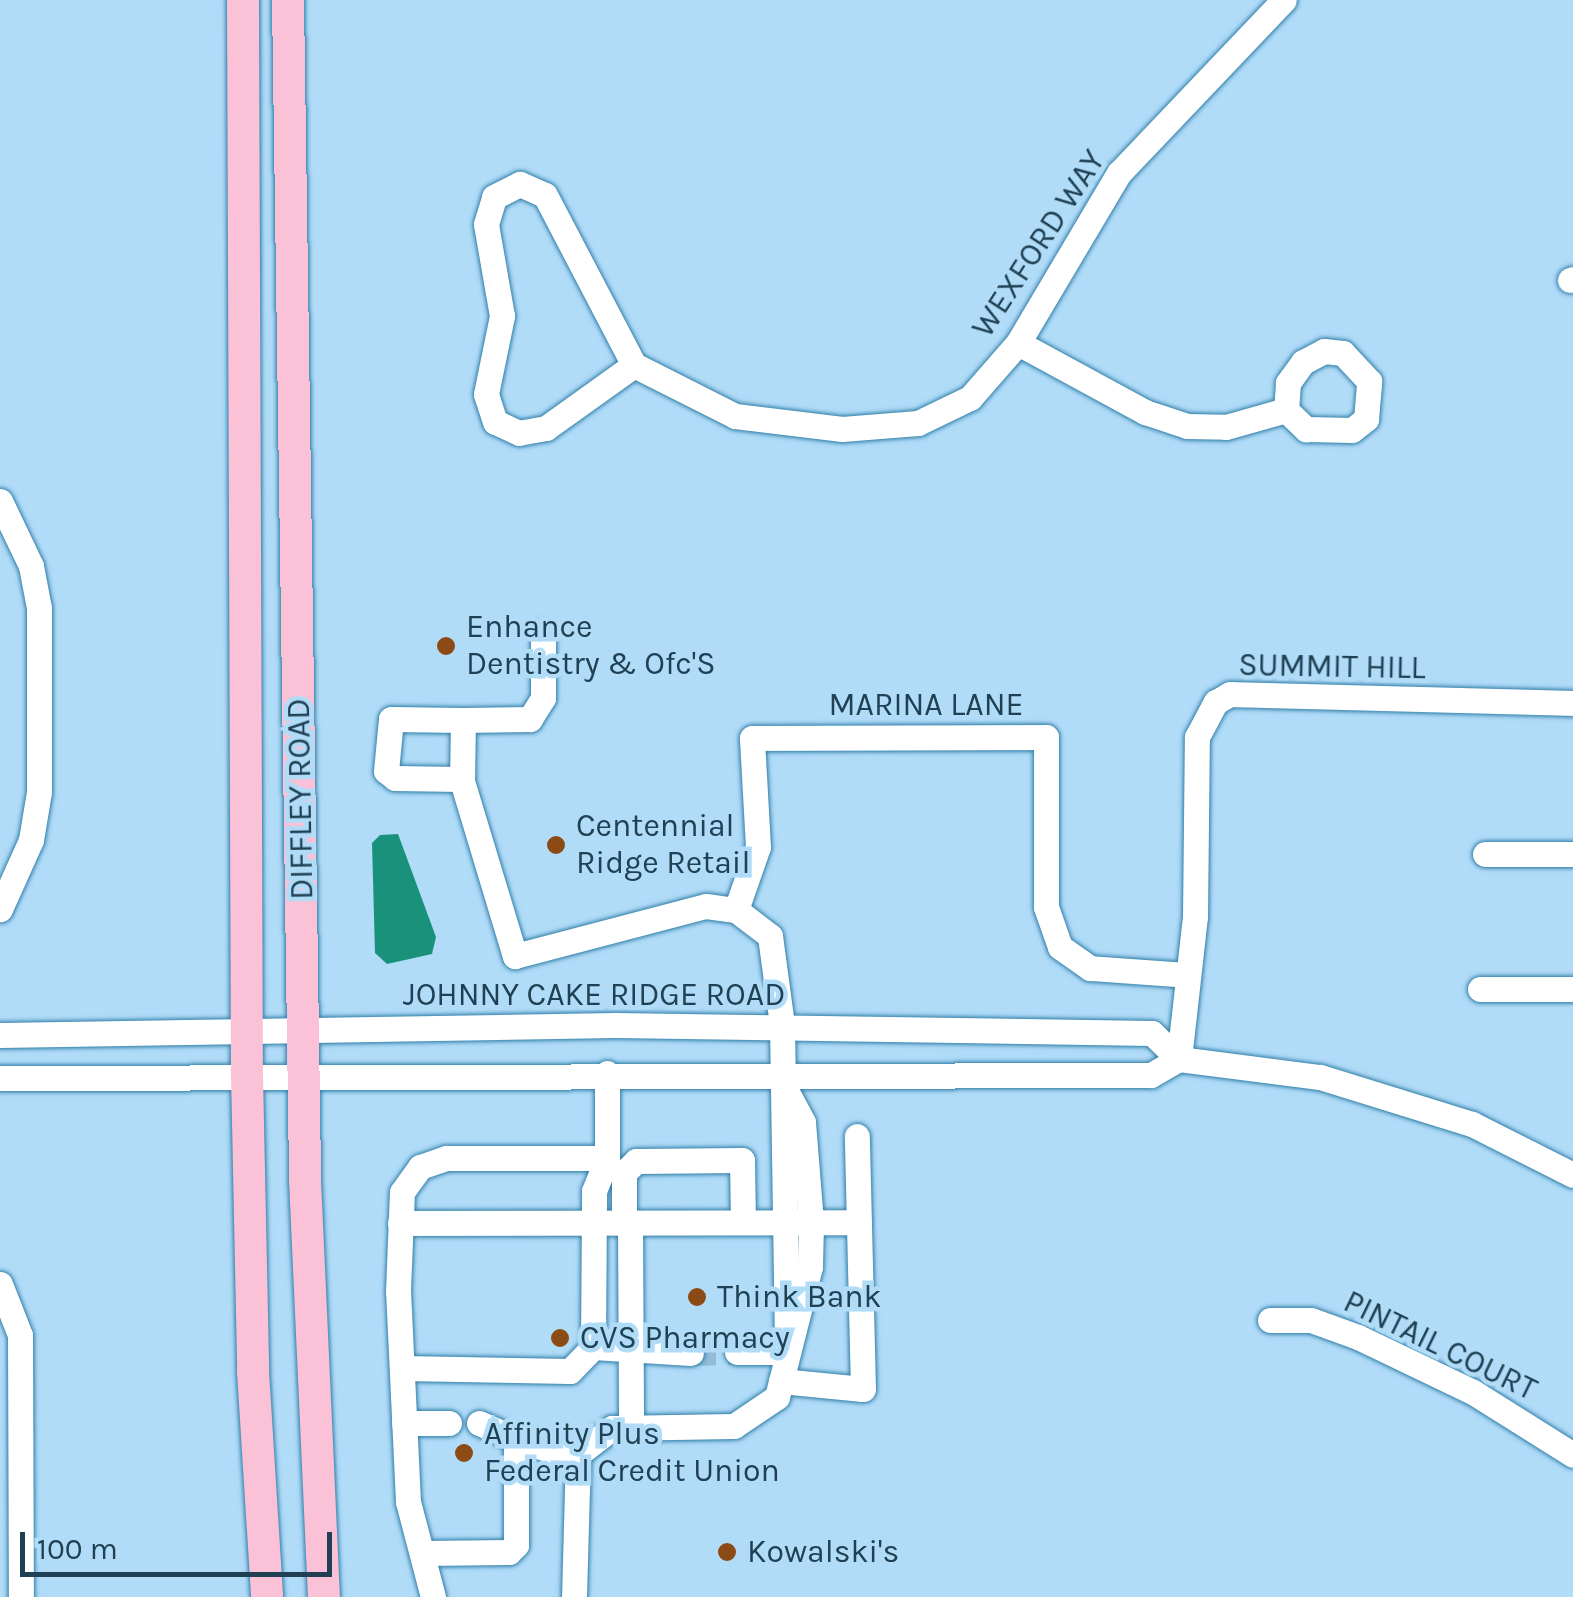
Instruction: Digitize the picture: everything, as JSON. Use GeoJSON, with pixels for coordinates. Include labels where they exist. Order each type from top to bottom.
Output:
{"type":"FeatureCollection","features":[{"type":"Feature","properties":{"kind":"main road","name":"DIFFLEY ROAD"},"geometry":{"type":"LineString","coordinates":[[243,0],[247,1075],[252,1372],[266,1597]]}},
{"type":"Feature","properties":{"kind":"main road","name":"DIFFLEY ROAD"},"geometry":{"type":"LineString","coordinates":[[288,0],[304,1075],[324,1597]]}},
{"type":"Feature","properties":{"kind":"street","name":"WEXFORD WAY"},"geometry":{"type":"LineString","coordinates":[[634,366],[735,416],[842,429],[918,423],[970,398],[1018,342],[1119,173],[1284,0]]}},
{"type":"Feature","properties":{"kind":"street"},"geometry":{"type":"LineString","coordinates":[[520,184],[544,196],[634,366],[546,428],[519,434],[495,422],[486,394],[502,316],[486,224],[494,197],[520,184]]}},
{"type":"Feature","properties":{"kind":"street"},"geometry":{"type":"LineString","coordinates":[[1018,342],[1145,412],[1187,426],[1226,427],[1286,410]]}},
{"type":"Feature","properties":{"kind":"street"},"geometry":{"type":"LineString","coordinates":[[0,501],[31,566],[38,608],[39,792],[31,840],[0,908]]}},
{"type":"Feature","properties":{"kind":"street"},"geometry":{"type":"LineString","coordinates":[[462,778],[395,778],[386,771],[391,719],[530,719],[543,698],[543,633]]}},
{"type":"Feature","properties":{"kind":"street","name":"SUMMIT HILL"},"geometry":{"type":"LineString","coordinates":[[1179,1059],[1188,975],[1197,737],[1216,702],[1230,694],[1573,702]]}},
{"type":"Feature","properties":{"kind":"street"},"geometry":{"type":"LineString","coordinates":[[463,720],[462,778],[515,956],[706,906],[736,910],[770,936],[782,1026],[786,1352]]}},
{"type":"Feature","properties":{"kind":"street","name":"MARINA LANE"},"geometry":{"type":"LineString","coordinates":[[736,910],[758,847],[752,738],[1046,737],[1046,906],[1060,947],[1090,968],[1188,975]]}},
{"type":"Feature","properties":{"kind":"street"},"geometry":{"type":"LineString","coordinates":[[1486,854],[1573,854]]}},
{"type":"Feature","properties":{"kind":"street"},"geometry":{"type":"LineString","coordinates":[[1480,988],[1573,988]]}},
{"type":"Feature","properties":{"kind":"street","name":"JOHNNY CAKE RIDGE ROAD"},"geometry":{"type":"LineString","coordinates":[[0,1035],[782,1026],[1152,1033],[1179,1059],[1320,1077],[1472,1124],[1571,1166]]}},
{"type":"Feature","properties":{"kind":"street","name":"JOHNNY CAKE RIDGE ROAD"},"geometry":{"type":"LineString","coordinates":[[0,1078],[607,1073],[780,1077],[1151,1075],[1179,1059]]}},
{"type":"Feature","properties":{"kind":"street"},"geometry":{"type":"LineString","coordinates":[[402,1368],[570,1371],[594,1346],[594,1191],[607,1158],[607,1073]]}},
{"type":"Feature","properties":{"kind":"street"},"geometry":{"type":"LineString","coordinates":[[574,1597],[578,1459],[612,1428],[734,1426],[777,1397],[810,1267],[811,1222],[803,1122],[780,1077]]}},
{"type":"Feature","properties":{"kind":"street"},"geometry":{"type":"LineString","coordinates":[[780,1380],[863,1388],[857,1136]]}},
{"type":"Feature","properties":{"kind":"street"},"geometry":{"type":"LineString","coordinates":[[433,1597],[408,1502],[402,1368],[402,1192],[420,1167],[446,1158],[607,1158]]}},
{"type":"Feature","properties":{"kind":"street"},"geometry":{"type":"LineString","coordinates":[[632,1429],[624,1173],[636,1161],[742,1160],[743,1222]]}},
{"type":"Feature","properties":{"kind":"street"},"geometry":{"type":"LineString","coordinates":[[400,1230],[627,1221],[859,1222]]}},
{"type":"Feature","properties":{"kind":"street"},"geometry":{"type":"LineString","coordinates":[[0,1284],[20,1335],[21,1597]]}},
{"type":"Feature","properties":{"kind":"street","name":"PINTAIL COURT"},"geometry":{"type":"LineString","coordinates":[[1270,1320],[1311,1320],[1375,1345],[1473,1392],[1573,1455]]}},
{"type":"Feature","properties":{"kind":"street"},"geometry":{"type":"LineString","coordinates":[[594,1346],[632,1353],[691,1353]]}},
{"type":"Feature","properties":{"kind":"street"},"geometry":{"type":"LineString","coordinates":[[737,1352],[786,1352]]}},
{"type":"Feature","properties":{"kind":"street"},"geometry":{"type":"LineString","coordinates":[[404,1423],[450,1422]]}},
{"type":"Feature","properties":{"kind":"street"},"geometry":{"type":"LineString","coordinates":[[479,1422],[578,1459]]}},
{"type":"Feature","properties":{"kind":"street"},"geometry":{"type":"LineString","coordinates":[[423,1552],[510,1552],[516,1545],[516,1439]]}},
{"type":"Feature","properties":{"kind":"shaded area"},"geometry":{"type":"Polygon","coordinates":[[[398,834],[436,937],[432,954],[387,964],[375,953],[372,843],[380,835],[398,834]]]}},
{"type":"Feature","properties":{"kind":"tunnel"},"geometry":{"type":"LineString","coordinates":[[691,1353],[737,1352]]}},
{"type":"Feature","properties":{"kind":"place","name":"Enhance Dentistry & Ofc'S"},"geometry":{"type":"Point","coordinates":[446,646]}},
{"type":"Feature","properties":{"kind":"place","name":"Centennial Ridge Retail"},"geometry":{"type":"Point","coordinates":[556,845]}},
{"type":"Feature","properties":{"kind":"place","name":"Think Bank"},"geometry":{"type":"Point","coordinates":[697,1297]}},
{"type":"Feature","properties":{"kind":"place","name":"CVS Pharmacy"},"geometry":{"type":"Point","coordinates":[560,1338]}},
{"type":"Feature","properties":{"kind":"place","name":"Affinity Plus Federal Credit Union"},"geometry":{"type":"Point","coordinates":[464,1453]}},
{"type":"Feature","properties":{"kind":"place","name":"Kowalski's"},"geometry":{"type":"Point","coordinates":[727,1552]}}]}
